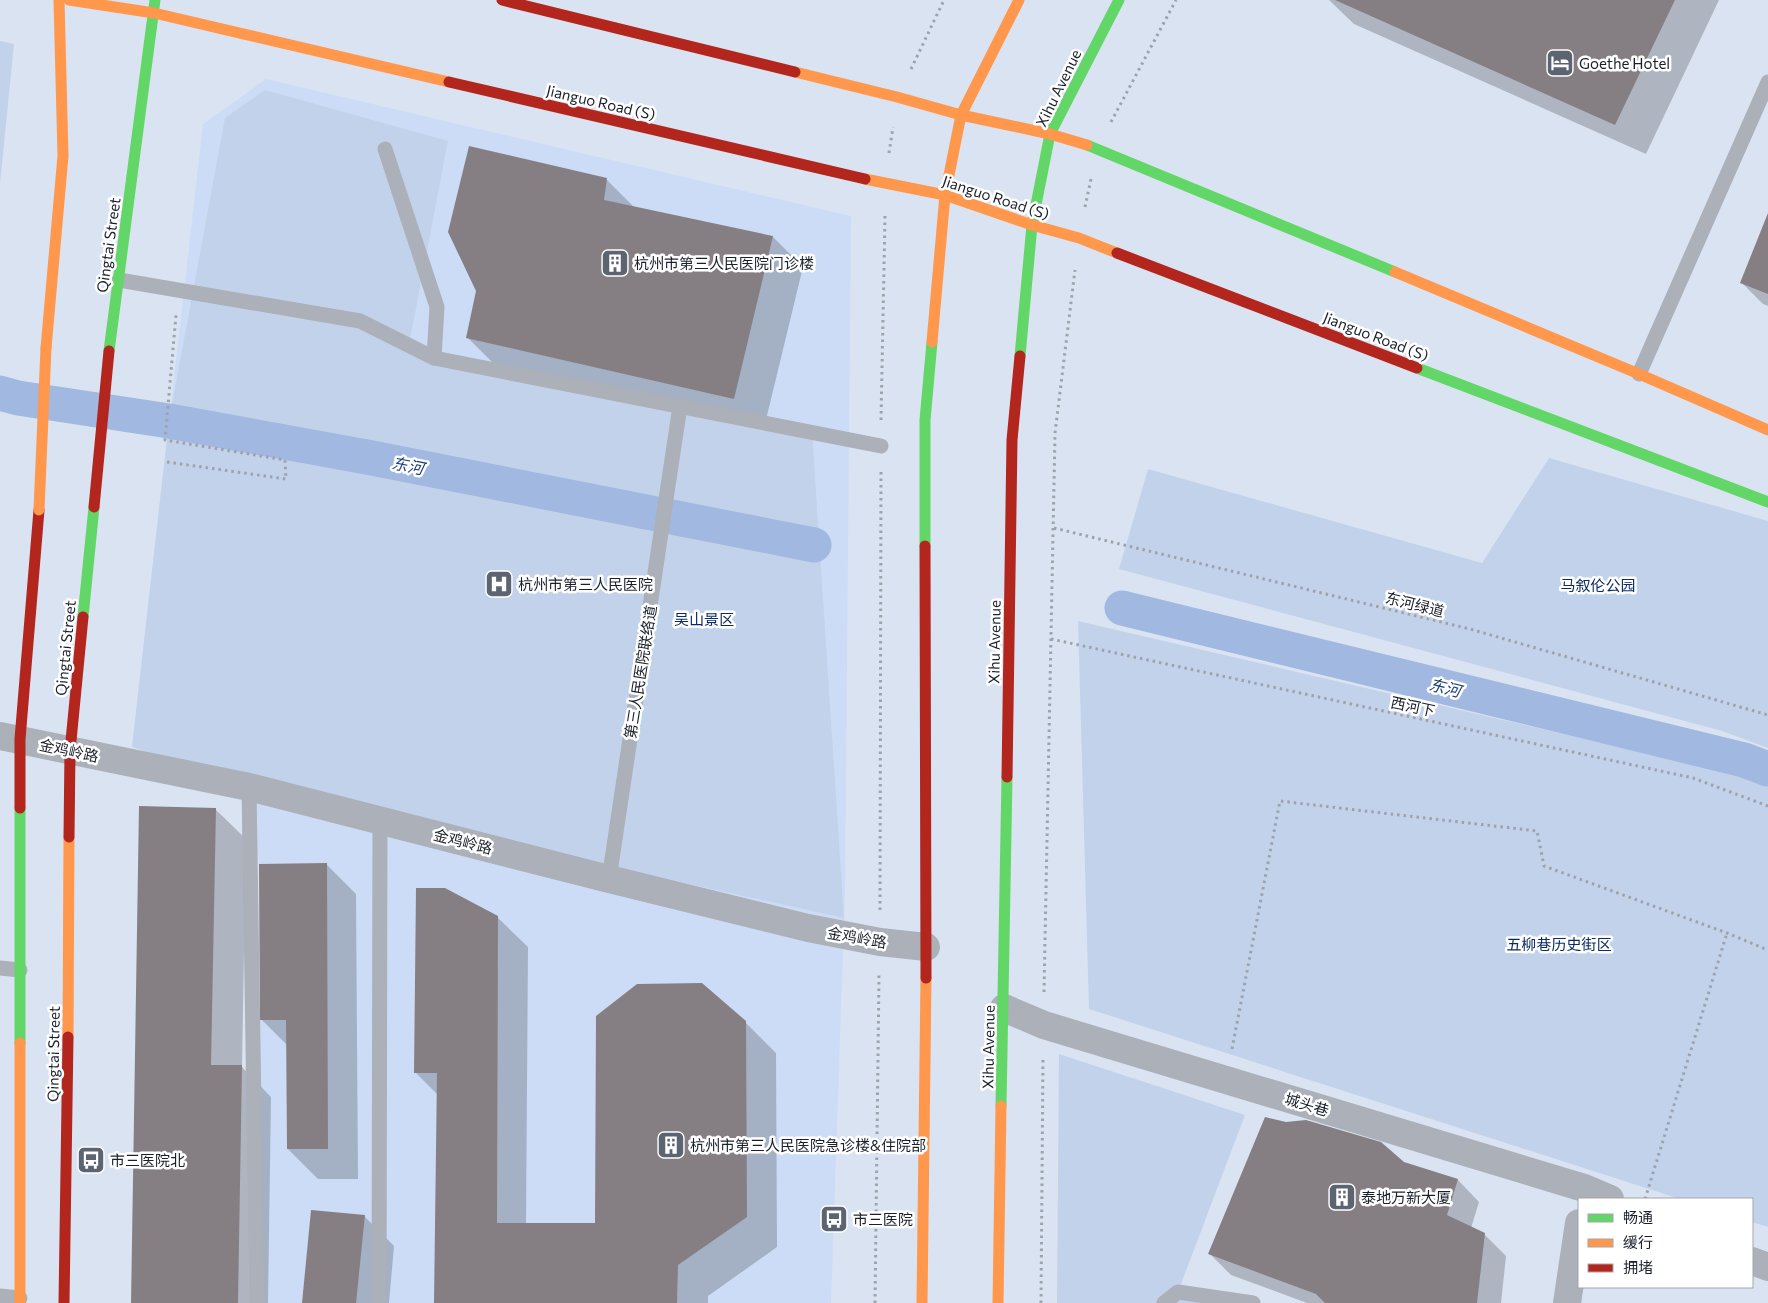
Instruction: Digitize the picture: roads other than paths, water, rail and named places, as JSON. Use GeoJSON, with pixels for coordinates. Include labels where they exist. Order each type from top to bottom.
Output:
{"type":"FeatureCollection","features":[{"type":"Feature","properties":{"kind":"main road"},"geometry":{"type":"LineString","coordinates":[[20,1300],[20,970],[10,738],[39,510],[46,348],[63,156],[60,0]]}},
{"type":"Feature","properties":{"kind":"main road","name":"Jianguo Road (S)"},"geometry":{"type":"LineString","coordinates":[[69,0],[154,13],[885,184],[945,195],[1032,225],[1079,238],[1768,502]]}},
{"type":"Feature","properties":{"kind":"main road","name":"Qingtai Street"},"geometry":{"type":"LineString","coordinates":[[64,1303],[70,751],[109,351],[155,0]]}},
{"type":"Feature","properties":{"kind":"main road"},"geometry":{"type":"LineString","coordinates":[[502,0],[961,114],[1050,134],[1097,148],[1639,374],[1768,430]]}},
{"type":"Feature","properties":{"kind":"main road"},"geometry":{"type":"LineString","coordinates":[[922,1303],[926,947],[925,420],[945,195],[961,114],[1019,0]]}},
{"type":"Feature","properties":{"kind":"main road","name":"Xihu Avenue"},"geometry":{"type":"LineString","coordinates":[[998,1303],[1012,440],[1032,225],[1050,134],[1119,0]]}},
{"type":"Feature","properties":{"kind":"street","name":"金鸡岭路"},"geometry":{"type":"LineString","coordinates":[[10,738],[248,787],[808,928],[880,942],[926,947]]}},
{"type":"Feature","properties":{"kind":"street","name":"城头巷"},"geometry":{"type":"LineString","coordinates":[[1004,1008],[1044,1025],[1226,1080],[1584,1194],[1605,1198]]}},
{"type":"Feature","properties":{"kind":"street"},"geometry":{"type":"LineString","coordinates":[[1567,1303],[1578,1230]]}},
{"type":"Feature","properties":{"kind":"street"},"geometry":{"type":"LineString","coordinates":[[1753,1261],[1768,1267]]}},
{"type":"Feature","properties":{"kind":"lane"},"geometry":{"type":"LineString","coordinates":[[1639,374],[1768,82]]}},
{"type":"Feature","properties":{"kind":"lane"},"geometry":{"type":"LineString","coordinates":[[385,149],[437,307],[434,358]]}},
{"type":"Feature","properties":{"kind":"lane"},"geometry":{"type":"LineString","coordinates":[[119,280],[360,320],[434,358],[881,446]]}},
{"type":"Feature","properties":{"kind":"lane","name":"第三人民医院联络道"},"geometry":{"type":"LineString","coordinates":[[609,879],[680,406]]}},
{"type":"Feature","properties":{"kind":"lane"},"geometry":{"type":"LineString","coordinates":[[248,787],[256,1303]]}},
{"type":"Feature","properties":{"kind":"lane"},"geometry":{"type":"LineString","coordinates":[[379,1303],[380,820]]}},
{"type":"Feature","properties":{"kind":"lane"},"geometry":{"type":"LineString","coordinates":[[0,968],[20,970]]}},
{"type":"Feature","properties":{"kind":"lane"},"geometry":{"type":"LineString","coordinates":[[1164,1303],[1178,1292],[1253,1303]]}},
{"type":"Feature","properties":{"kind":"lane"},"geometry":{"type":"LineString","coordinates":[[0,1296],[20,1300]]}},
{"type":"Feature","properties":{"kind":"waterway","name":"东河"},"geometry":{"type":"LineString","coordinates":[[0,393],[18,398],[169,421],[372,458],[814,545]]}},
{"type":"Feature","properties":{"kind":"waterway","name":"东河"},"geometry":{"type":"LineString","coordinates":[[1122,608],[1744,760],[1768,769]]}},
{"type":"Feature","properties":{"kind":"place","name":"Goethe Hotel"},"geometry":{"type":"Point","coordinates":[1560,63]}},
{"type":"Feature","properties":{"kind":"place","name":"杭州市第三人民医院门诊楼"},"geometry":{"type":"Point","coordinates":[615,263]}},
{"type":"Feature","properties":{"kind":"place","name":"杭州市第三人民医院"},"geometry":{"type":"Point","coordinates":[499,584]}},
{"type":"Feature","properties":{"kind":"place","name":"杭州市第三人民医院急诊楼&住院部"},"geometry":{"type":"Point","coordinates":[671,1145]}},
{"type":"Feature","properties":{"kind":"place","name":"市三医院北"},"geometry":{"type":"Point","coordinates":[91,1160]}},
{"type":"Feature","properties":{"kind":"place","name":"泰地万新大厦"},"geometry":{"type":"Point","coordinates":[1342,1197]}},
{"type":"Feature","properties":{"kind":"place","name":"市三医院"},"geometry":{"type":"Point","coordinates":[834,1219]}},
{"type":"Feature","properties":{"kind":"park label","name":"马叙伦公园"},"geometry":{"type":"Point","coordinates":[1598,585]}},
{"type":"Feature","properties":{"kind":"park label","name":"吴山景区"},"geometry":{"type":"Point","coordinates":[704,619]}},
{"type":"Feature","properties":{"kind":"park label","name":"五柳巷历史街区"},"geometry":{"type":"Point","coordinates":[1559,944]}}]}
